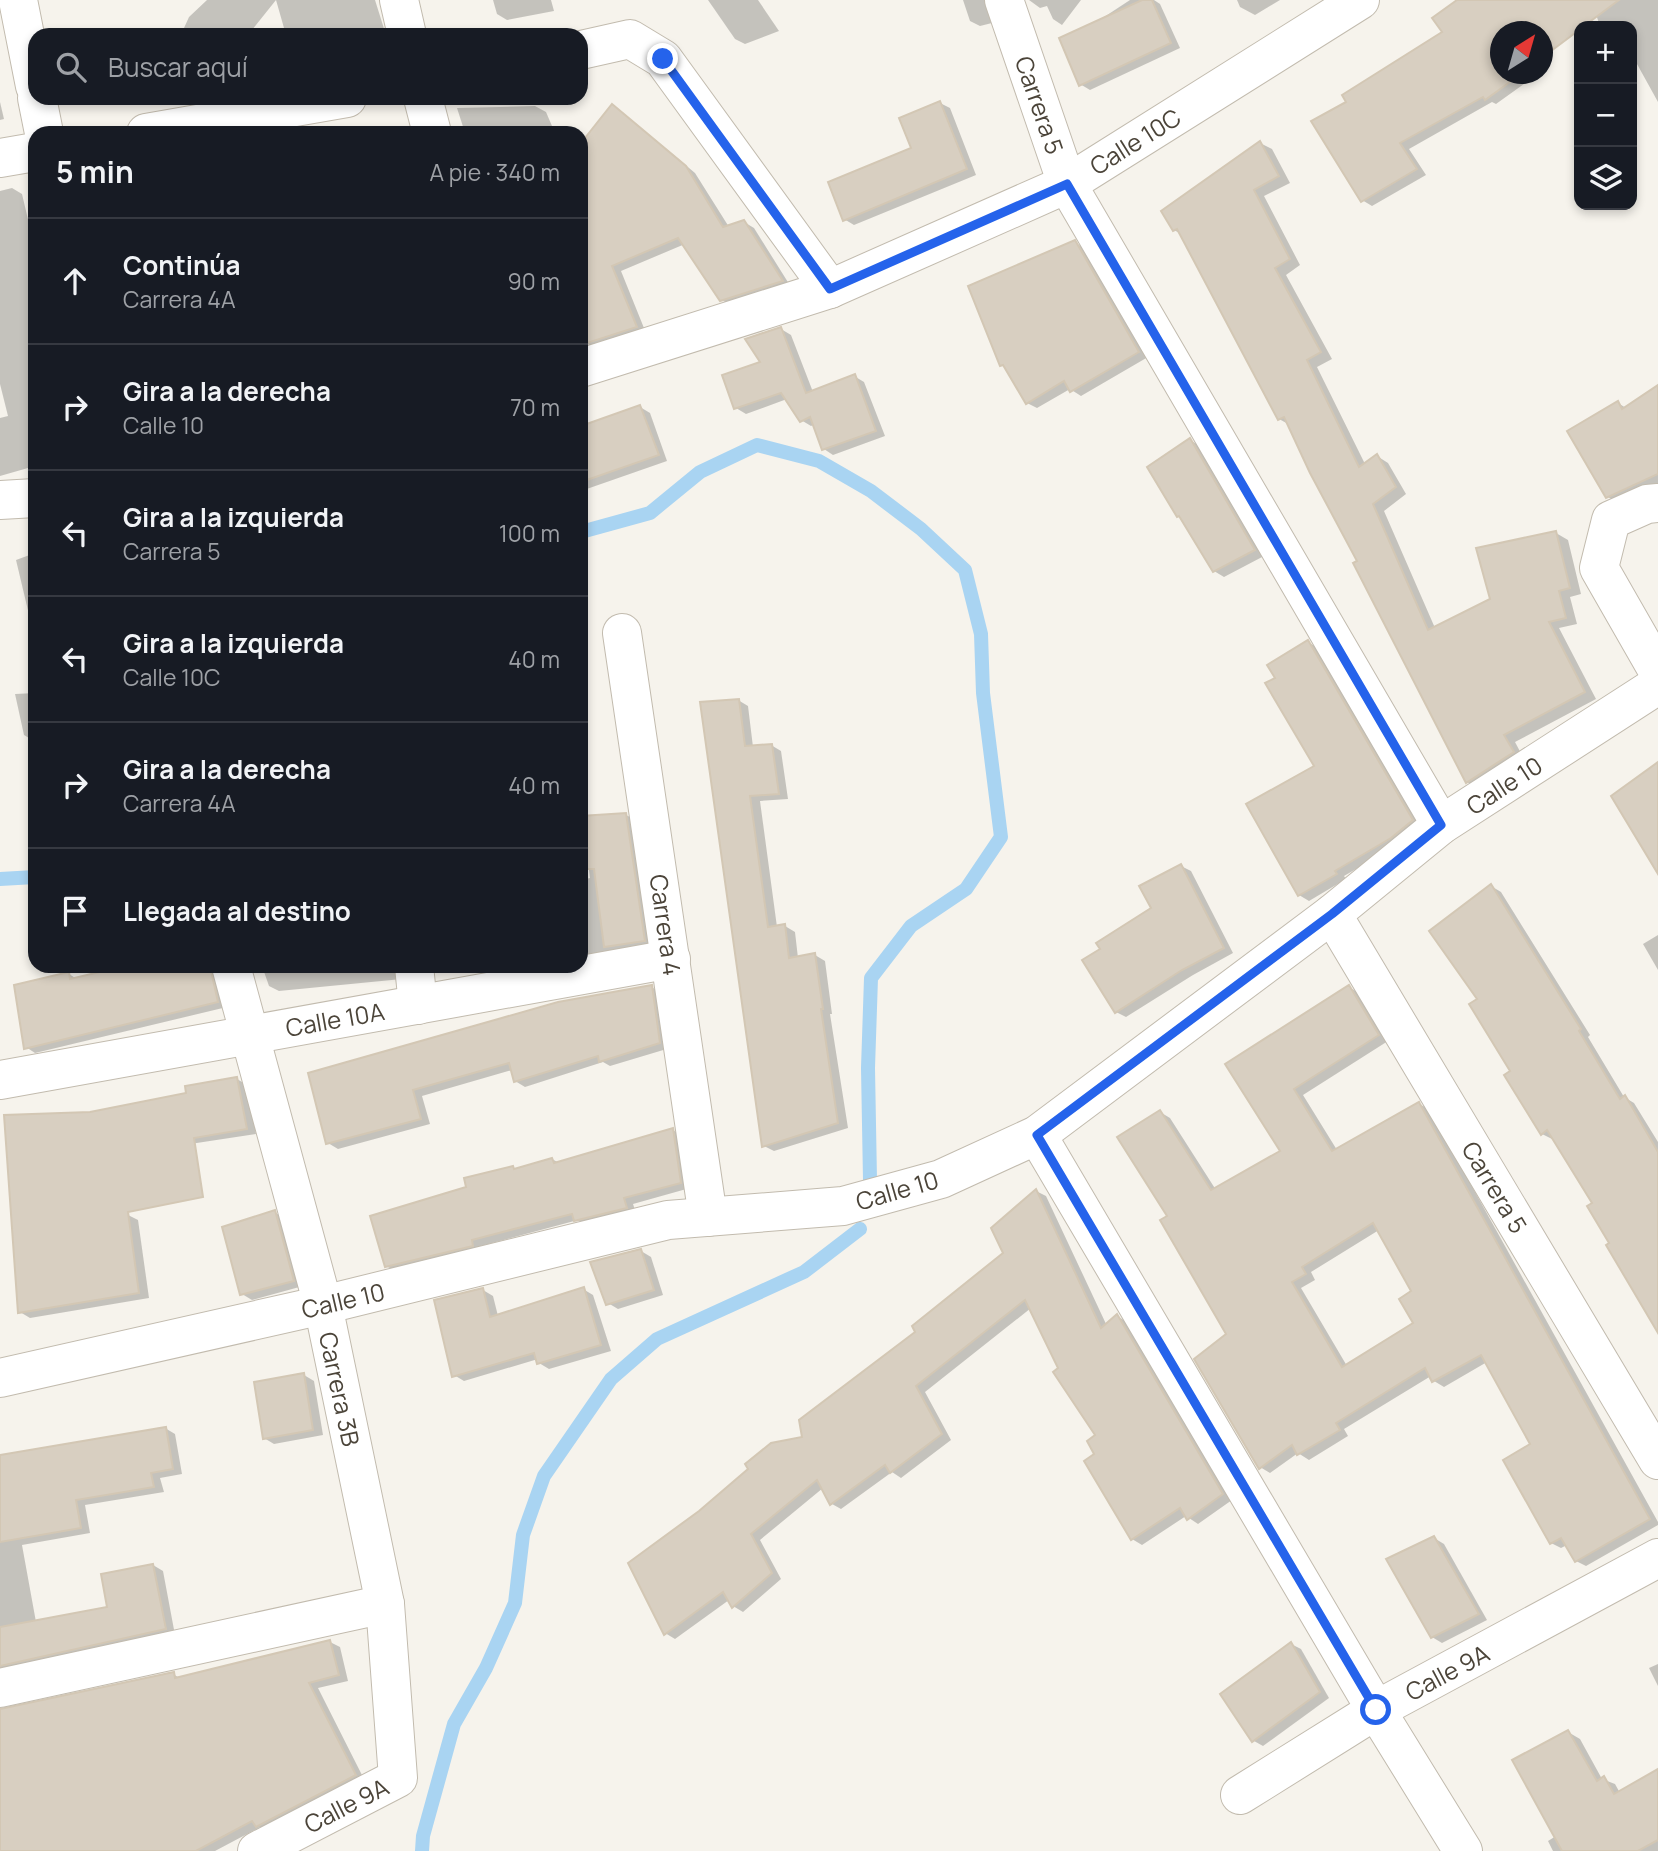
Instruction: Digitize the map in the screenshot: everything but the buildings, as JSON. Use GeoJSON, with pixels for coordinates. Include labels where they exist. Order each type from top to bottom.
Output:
{"type":"FeatureCollection","features":[{"type":"Feature","properties":{"kind":"street"},"geometry":{"type":"LineString","coordinates":[[18,0],[28,51]]}},
{"type":"Feature","properties":{"kind":"street"},"geometry":{"type":"LineString","coordinates":[[399,0],[405,28]]}},
{"type":"Feature","properties":{"kind":"street","name":"Carrera 5"},"geometry":{"type":"LineString","coordinates":[[1004,0],[1067,184],[1441,825]]}},
{"type":"Feature","properties":{"kind":"street","name":"Calle 10C"},"geometry":{"type":"LineString","coordinates":[[588,366],[830,289],[1067,184],[1360,0]]}},
{"type":"Feature","properties":{"kind":"street"},"geometry":{"type":"LineString","coordinates":[[588,48],[630,39],[663,59],[830,289]]}},
{"type":"Feature","properties":{"kind":"street"},"geometry":{"type":"LineString","coordinates":[[38,105],[43,126]]}},
{"type":"Feature","properties":{"kind":"street"},"geometry":{"type":"LineString","coordinates":[[186,126],[307,105]]}},
{"type":"Feature","properties":{"kind":"street"},"geometry":{"type":"LineString","coordinates":[[425,105],[430,126]]}},
{"type":"Feature","properties":{"kind":"street"},"geometry":{"type":"LineString","coordinates":[[0,158],[28,153]]}},
{"type":"Feature","properties":{"kind":"street"},"geometry":{"type":"LineString","coordinates":[[0,500],[28,498]]}},
{"type":"Feature","properties":{"kind":"street"},"geometry":{"type":"LineString","coordinates":[[1658,503],[1647,504],[1611,520],[1600,568],[1658,671]]}},
{"type":"Feature","properties":{"kind":"street","name":"Carrera 4"},"geometry":{"type":"LineString","coordinates":[[622,633],[708,1217]]}},
{"type":"Feature","properties":{"kind":"street","name":"Calle 10"},"geometry":{"type":"LineString","coordinates":[[0,1378],[323,1305],[668,1220],[843,1206],[941,1179],[1037,1135],[1332,914],[1441,825],[1658,685]]}},
{"type":"Feature","properties":{"kind":"street","name":"Carrera 5"},"geometry":{"type":"LineString","coordinates":[[1332,914],[1658,1460]]}},
{"type":"Feature","properties":{"kind":"street","name":"Calle 10A"},"geometry":{"type":"LineString","coordinates":[[0,1080],[671,959]]}},
{"type":"Feature","properties":{"kind":"street","name":"Carrera 3B"},"geometry":{"type":"LineString","coordinates":[[232,973],[323,1305],[385,1604],[398,1778]]}},
{"type":"Feature","properties":{"kind":"street"},"geometry":{"type":"LineString","coordinates":[[415,973],[418,1004]]}},
{"type":"Feature","properties":{"kind":"street"},"geometry":{"type":"LineString","coordinates":[[1037,1135],[1376,1710],[1463,1851]]}},
{"type":"Feature","properties":{"kind":"street","name":"Calle 9A"},"geometry":{"type":"LineString","coordinates":[[1240,1795],[1376,1710],[1658,1558]]}},
{"type":"Feature","properties":{"kind":"street"},"geometry":{"type":"LineString","coordinates":[[0,1688],[385,1604]]}},
{"type":"Feature","properties":{"kind":"street","name":"Calle 9A"},"geometry":{"type":"LineString","coordinates":[[257,1851],[398,1778]]}},
{"type":"Feature","properties":{"kind":"waterway"},"geometry":{"type":"LineString","coordinates":[[588,530],[650,513],[700,472],[757,445],[819,461],[871,491],[921,529],[965,570],[981,634],[983,693],[1001,837],[966,889],[911,926],[871,978],[868,1068],[870,1180]]}},
{"type":"Feature","properties":{"kind":"waterway"},"geometry":{"type":"LineString","coordinates":[[0,879],[28,877]]}},
{"type":"Feature","properties":{"kind":"waterway"},"geometry":{"type":"LineString","coordinates":[[422,1851],[423,1836],[454,1724],[486,1668],[515,1603],[523,1535],[544,1476],[611,1379],[657,1339],[804,1272],[860,1229]]}},
{"type":"Feature","properties":{"kind":"route"},"geometry":{"type":"LineString","coordinates":[[663,59],[830,289],[1067,184],[1441,825],[1332,914],[1037,1135],[1376,1710]]}}]}
